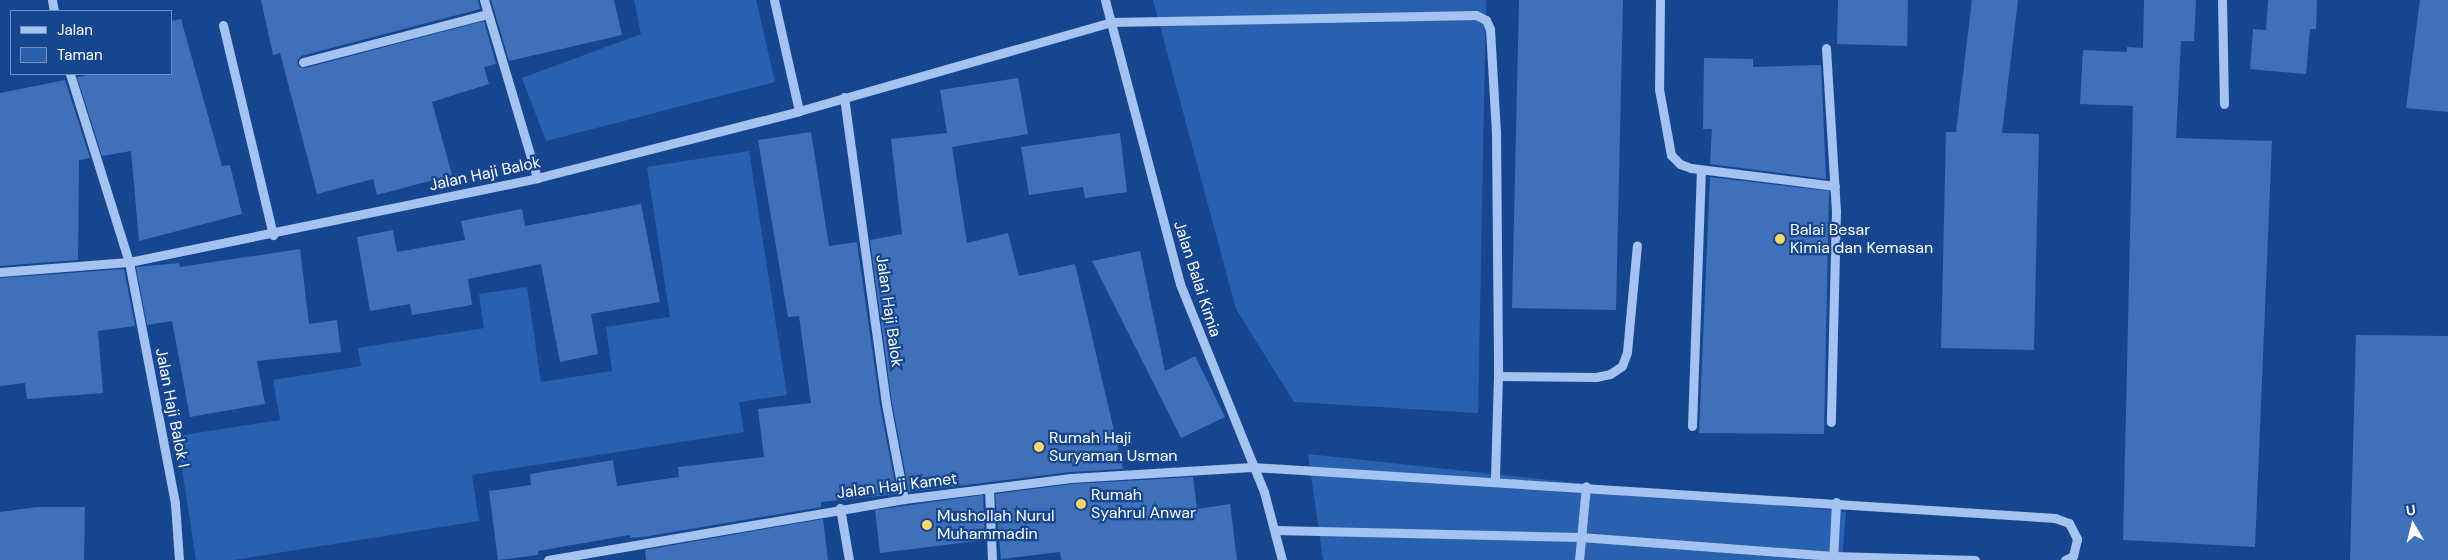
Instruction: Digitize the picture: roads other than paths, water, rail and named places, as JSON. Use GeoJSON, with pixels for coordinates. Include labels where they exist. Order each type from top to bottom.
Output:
{"type":"FeatureCollection","features":[{"type":"Feature","properties":{"kind":"street"},"geometry":{"type":"LineString","coordinates":[[484,0],[537,178]]}},
{"type":"Feature","properties":{"kind":"street"},"geometry":{"type":"LineString","coordinates":[[774,0],[799,111]]}},
{"type":"Feature","properties":{"kind":"street","name":"Jalan Balai Kimia"},"geometry":{"type":"LineString","coordinates":[[1105,0],[1180,284],[1252,467],[1275,530],[1282,560]]}},
{"type":"Feature","properties":{"kind":"street"},"geometry":{"type":"LineString","coordinates":[[1660,0],[1658,89],[1671,155],[1680,164],[1701,170],[1835,186]]}},
{"type":"Feature","properties":{"kind":"street"},"geometry":{"type":"LineString","coordinates":[[2222,0],[2224,104]]}},
{"type":"Feature","properties":{"kind":"street"},"geometry":{"type":"LineString","coordinates":[[303,62],[487,14]]}},
{"type":"Feature","properties":{"kind":"street","name":"Jalan Haji Balok"},"geometry":{"type":"LineString","coordinates":[[0,272],[129,262],[273,235],[537,178],[799,111],[1112,22],[1484,18],[1490,29],[1496,132],[1498,376]]}},
{"type":"Feature","properties":{"kind":"street"},"geometry":{"type":"LineString","coordinates":[[223,25],[273,235]]}},
{"type":"Feature","properties":{"kind":"street"},"geometry":{"type":"LineString","coordinates":[[1826,48],[1835,186],[1831,422]]}},
{"type":"Feature","properties":{"kind":"street","name":"Jalan Haji Balok I"},"geometry":{"type":"LineString","coordinates":[[70,75],[129,262],[175,504],[179,560]]}},
{"type":"Feature","properties":{"kind":"street","name":"Jalan Haji Balok"},"geometry":{"type":"LineString","coordinates":[[844,97],[886,404],[904,498]]}},
{"type":"Feature","properties":{"kind":"street"},"geometry":{"type":"LineString","coordinates":[[1692,426],[1701,170]]}},
{"type":"Feature","properties":{"kind":"street"},"geometry":{"type":"LineString","coordinates":[[1495,480],[1498,376],[1596,377],[1610,374],[1622,366],[1627,352],[1637,245]]}},
{"type":"Feature","properties":{"kind":"street","name":"Jalan Haji Kamet"},"geometry":{"type":"LineString","coordinates":[[548,560],[904,498],[989,490],[1071,478],[1252,467],[1495,480],[2055,518],[2069,523],[2077,539],[2077,548],[2068,559]]}},
{"type":"Feature","properties":{"kind":"street"},"geometry":{"type":"LineString","coordinates":[[1579,560],[1586,486]]}},
{"type":"Feature","properties":{"kind":"street"},"geometry":{"type":"LineString","coordinates":[[989,490],[992,560]]}},
{"type":"Feature","properties":{"kind":"street"},"geometry":{"type":"LineString","coordinates":[[1833,558],[1836,502]]}},
{"type":"Feature","properties":{"kind":"street"},"geometry":{"type":"LineString","coordinates":[[840,508],[849,560]]}},
{"type":"Feature","properties":{"kind":"street"},"geometry":{"type":"LineString","coordinates":[[1275,530],[1580,538],[1833,558],[1975,560]]}},
{"type":"Feature","properties":{"kind":"place","name":"Balai Besar Kimia dan Kemasan"},"geometry":{"type":"Point","coordinates":[1780,239]}},
{"type":"Feature","properties":{"kind":"place","name":"Rumah Haji Suryaman Usman"},"geometry":{"type":"Point","coordinates":[1039,447]}},
{"type":"Feature","properties":{"kind":"place","name":"Rumah Syahrul Anwar"},"geometry":{"type":"Point","coordinates":[1081,504]}},
{"type":"Feature","properties":{"kind":"place","name":"Mushollah Nurul Muhammadin"},"geometry":{"type":"Point","coordinates":[927,525]}}]}
